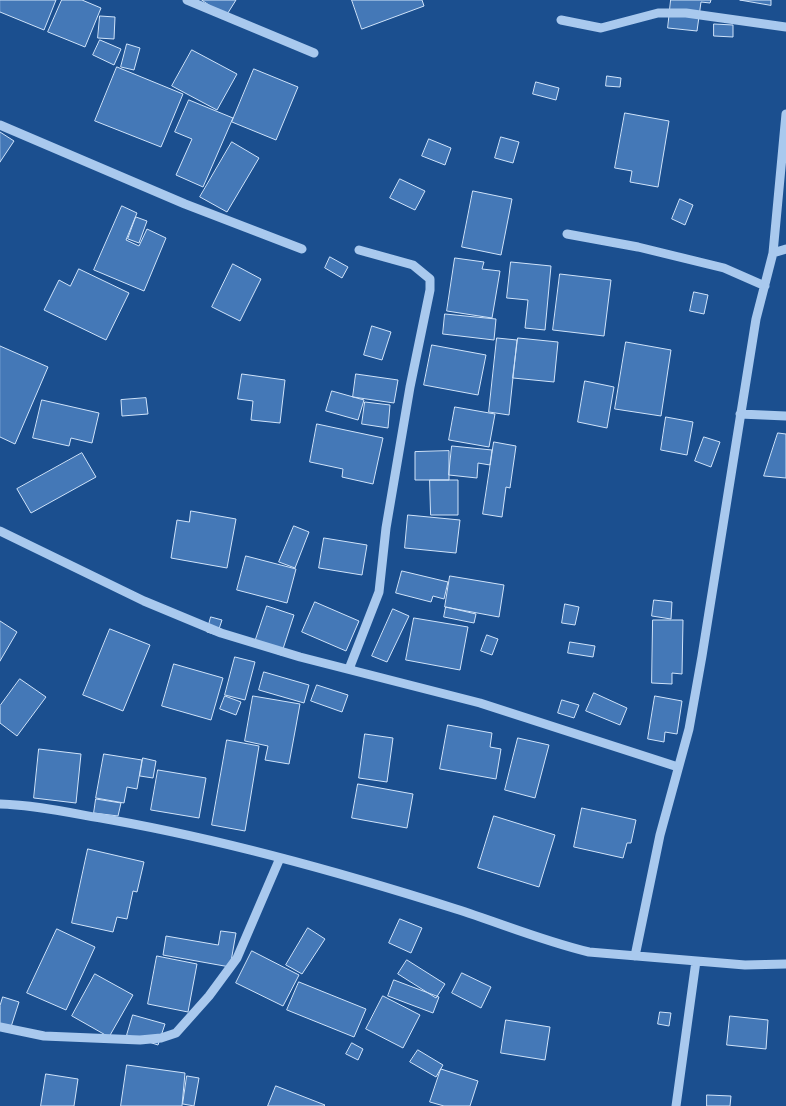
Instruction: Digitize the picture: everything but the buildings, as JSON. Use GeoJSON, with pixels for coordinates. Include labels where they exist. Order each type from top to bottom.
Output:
{"type":"FeatureCollection","features":[{"type":"Feature","properties":{"kind":"street"},"geometry":{"type":"LineString","coordinates":[[187,0],[314,53]]}},
{"type":"Feature","properties":{"kind":"street"},"geometry":{"type":"LineString","coordinates":[[561,20],[601,28],[658,13],[686,13],[786,27]]}},
{"type":"Feature","properties":{"kind":"street"},"geometry":{"type":"LineString","coordinates":[[635,956],[660,835],[689,729],[756,319],[773,253],[786,114]]}},
{"type":"Feature","properties":{"kind":"street"},"geometry":{"type":"LineString","coordinates":[[0,125],[184,204],[302,250]]}},
{"type":"Feature","properties":{"kind":"street"},"geometry":{"type":"LineString","coordinates":[[566,234],[638,247],[724,268],[764,286]]}},
{"type":"Feature","properties":{"kind":"street"},"geometry":{"type":"LineString","coordinates":[[773,253],[786,249]]}},
{"type":"Feature","properties":{"kind":"street"},"geometry":{"type":"LineString","coordinates":[[349,669],[379,592],[386,528],[410,387],[430,290],[430,279],[413,265],[359,250]]}},
{"type":"Feature","properties":{"kind":"street"},"geometry":{"type":"LineString","coordinates":[[740,414],[786,416]]}},
{"type":"Feature","properties":{"kind":"street"},"geometry":{"type":"LineString","coordinates":[[0,531],[144,601],[221,633],[480,703],[678,767]]}},
{"type":"Feature","properties":{"kind":"street"},"geometry":{"type":"LineString","coordinates":[[0,804],[55,810],[154,828],[280,858],[457,909],[564,946],[589,952],[745,966],[786,964]]}},
{"type":"Feature","properties":{"kind":"street"},"geometry":{"type":"LineString","coordinates":[[0,1027],[44,1036],[140,1040],[161,1038],[176,1033],[209,996],[237,958],[280,858]]}},
{"type":"Feature","properties":{"kind":"street"},"geometry":{"type":"LineString","coordinates":[[676,1106],[696,961]]}}]}
